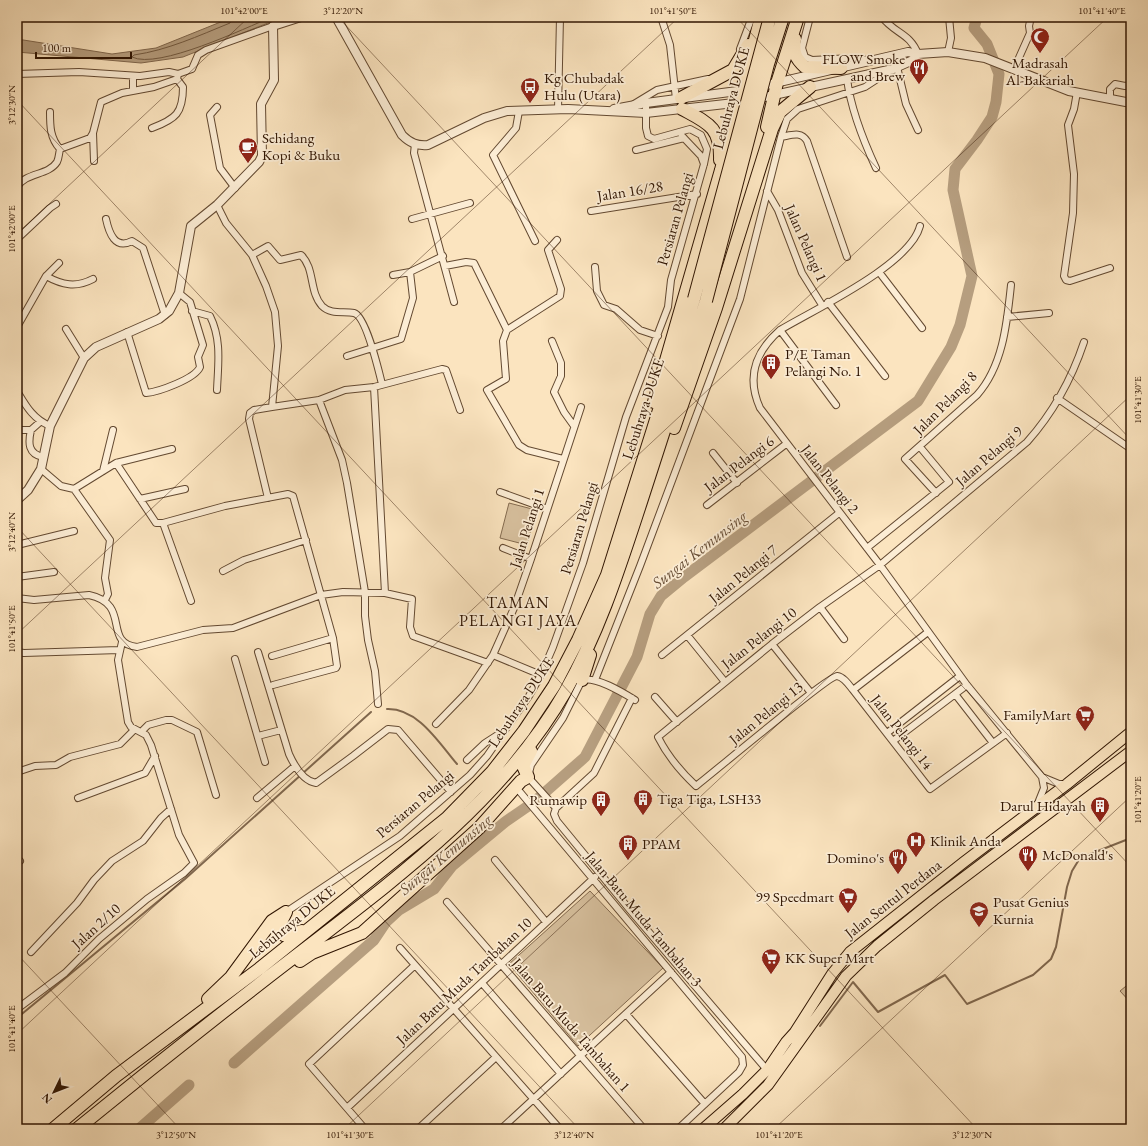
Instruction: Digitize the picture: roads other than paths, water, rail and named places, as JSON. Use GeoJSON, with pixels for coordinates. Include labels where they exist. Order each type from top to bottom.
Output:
{"type":"FeatureCollection","features":[{"type":"Feature","properties":{"kind":"highway","name":"Lebuhraya DUKE"},"geometry":{"type":"LineString","coordinates":[[53,1129],[116,1076],[259,969],[447,818],[492,772],[524,731],[554,686],[578,640],[607,575],[700,300],[770,17]]}},
{"type":"Feature","properties":{"kind":"highway","name":"Lebuhraya DUKE"},"geometry":{"type":"LineString","coordinates":[[77,1129],[188,1039],[333,927],[452,828],[480,801],[514,763],[564,693],[603,616],[625,550],[783,17]]}},
{"type":"Feature","properties":{"kind":"highway"},"geometry":{"type":"LineString","coordinates":[[624,523],[631,483],[719,179],[739,103],[757,20]]}},
{"type":"Feature","properties":{"kind":"highway"},"geometry":{"type":"LineString","coordinates":[[719,179],[720,151],[716,133],[708,124],[680,102],[733,70],[742,58],[757,20]]}},
{"type":"Feature","properties":{"kind":"highway"},"geometry":{"type":"LineString","coordinates":[[796,21],[793,50],[795,56],[800,62],[805,66],[810,67],[840,68]]}},
{"type":"Feature","properties":{"kind":"highway"},"geometry":{"type":"LineString","coordinates":[[746,210],[777,83],[796,21]]}},
{"type":"Feature","properties":{"kind":"highway"},"geometry":{"type":"LineString","coordinates":[[625,550],[640,522],[693,374],[777,118],[786,106],[810,87]]}},
{"type":"Feature","properties":{"kind":"highway"},"geometry":{"type":"LineString","coordinates":[[582,680],[590,658],[589,646]]}},
{"type":"Feature","properties":{"kind":"highway"},"geometry":{"type":"LineString","coordinates":[[188,1039],[312,953],[362,933],[479,828],[521,781],[528,777],[523,770],[524,762],[560,709],[565,699],[564,693]]}},
{"type":"Feature","properties":{"kind":"highway"},"geometry":{"type":"LineString","coordinates":[[286,912],[279,926],[284,935],[291,935],[310,928]]}},
{"type":"Feature","properties":{"kind":"highway"},"geometry":{"type":"LineString","coordinates":[[181,1026],[231,977],[272,921],[286,912]]}},
{"type":"Feature","properties":{"kind":"main road","name":"Jalan Sentul Perdana"},"geometry":{"type":"LineString","coordinates":[[706,1127],[767,1070],[850,956],[1131,732]]}},
{"type":"Feature","properties":{"kind":"main road","name":"Jalan Sentul Perdana"},"geometry":{"type":"LineString","coordinates":[[724,1129],[768,1085],[846,976],[868,954],[934,900],[1131,751]]}},
{"type":"Feature","properties":{"kind":"main road"},"geometry":{"type":"LineString","coordinates":[[846,976],[850,956],[868,954]]}},
{"type":"Feature","properties":{"kind":"street"},"geometry":{"type":"LineString","coordinates":[[94,161],[93,133],[101,102],[122,93],[154,88],[192,69],[198,55],[206,50],[301,17]]}},
{"type":"Feature","properties":{"kind":"street"},"geometry":{"type":"LineString","coordinates":[[336,17],[402,135],[415,144],[428,145],[484,118],[507,112],[607,110],[646,114],[680,102],[777,83],[908,52],[918,54],[948,52],[985,58],[1049,84],[1077,92],[1131,103]]}},
{"type":"Feature","properties":{"kind":"street"},"geometry":{"type":"LineString","coordinates":[[558,110],[560,17]]}},
{"type":"Feature","properties":{"kind":"street"},"geometry":{"type":"LineString","coordinates":[[661,17],[670,45],[675,86],[680,102]]}},
{"type":"Feature","properties":{"kind":"street"},"geometry":{"type":"LineString","coordinates":[[810,17],[802,48],[806,57],[812,60],[853,58],[870,61]]}},
{"type":"Feature","properties":{"kind":"street"},"geometry":{"type":"LineString","coordinates":[[882,17],[891,27],[908,37],[918,54]]}},
{"type":"Feature","properties":{"kind":"street"},"geometry":{"type":"LineString","coordinates":[[948,52],[951,38],[949,17]]}},
{"type":"Feature","properties":{"kind":"street"},"geometry":{"type":"LineString","coordinates":[[1014,69],[1030,33],[1028,26],[1031,17]]}},
{"type":"Feature","properties":{"kind":"street"},"geometry":{"type":"LineString","coordinates":[[631,106],[657,90],[714,76],[728,67],[757,20]]}},
{"type":"Feature","properties":{"kind":"street"},"geometry":{"type":"LineString","coordinates":[[18,498],[28,490],[41,469],[50,426],[84,358],[96,347],[165,316],[179,293],[191,226],[235,188],[255,168],[262,156],[261,104],[274,80],[273,26]]}},
{"type":"Feature","properties":{"kind":"street"},"geometry":{"type":"LineString","coordinates":[[595,680],[640,566],[740,299],[781,137],[788,119],[798,109],[865,87],[895,68],[913,60],[918,54]]}},
{"type":"Feature","properties":{"kind":"street"},"geometry":{"type":"LineString","coordinates":[[607,110],[646,103],[739,103],[895,68]]}},
{"type":"Feature","properties":{"kind":"street"},"geometry":{"type":"LineString","coordinates":[[895,68],[906,104],[918,130]]}},
{"type":"Feature","properties":{"kind":"street"},"geometry":{"type":"LineString","coordinates":[[17,74],[79,72],[133,76],[169,72],[177,77],[183,87],[181,109],[176,115],[152,128]]}},
{"type":"Feature","properties":{"kind":"street"},"geometry":{"type":"LineString","coordinates":[[132,91],[133,76]]}},
{"type":"Feature","properties":{"kind":"street"},"geometry":{"type":"LineString","coordinates":[[847,79],[849,93],[861,134],[876,168]]}},
{"type":"Feature","properties":{"kind":"street"},"geometry":{"type":"LineString","coordinates":[[1110,99],[1110,89],[1115,84],[1125,86],[1131,85]]}},
{"type":"Feature","properties":{"kind":"street"},"geometry":{"type":"LineString","coordinates":[[1077,92],[1074,109],[1068,125],[1074,174],[1073,213],[1064,276],[1066,280],[1070,281],[1110,268]]}},
{"type":"Feature","properties":{"kind":"street","name":"Persiaran Pelangi"},"geometry":{"type":"LineString","coordinates":[[286,912],[400,836],[470,775],[487,756],[529,696],[541,675],[553,647],[584,562],[634,395],[658,336],[668,306],[671,280],[697,194],[707,149],[701,135],[690,130],[654,139],[648,136],[646,128],[646,103]]}},
{"type":"Feature","properties":{"kind":"street"},"geometry":{"type":"LineString","coordinates":[[217,107],[210,115],[220,168],[235,188]]}},
{"type":"Feature","properties":{"kind":"street"},"geometry":{"type":"LineString","coordinates":[[519,111],[516,128],[493,155],[535,241]]}},
{"type":"Feature","properties":{"kind":"street"},"geometry":{"type":"LineString","coordinates":[[50,112],[50,133],[55,144],[60,149]]}},
{"type":"Feature","properties":{"kind":"street"},"geometry":{"type":"LineString","coordinates":[[17,187],[19,178],[51,168],[57,161],[60,149],[72,143],[90,138],[93,133]]}},
{"type":"Feature","properties":{"kind":"street"},"geometry":{"type":"LineString","coordinates":[[679,133],[701,156],[704,164]]}},
{"type":"Feature","properties":{"kind":"street"},"geometry":{"type":"LineString","coordinates":[[781,137],[800,134],[807,141],[847,257]]}},
{"type":"Feature","properties":{"kind":"street"},"geometry":{"type":"LineString","coordinates":[[636,150],[684,138]]}},
{"type":"Feature","properties":{"kind":"street"},"geometry":{"type":"LineString","coordinates":[[415,144],[414,153],[443,256],[454,302]]}},
{"type":"Feature","properties":{"kind":"street","name":"Jalan Pelangi 1"},"geometry":{"type":"LineString","coordinates":[[767,191],[778,210],[802,273],[822,305]]}},
{"type":"Feature","properties":{"kind":"street","name":"Jalan 16/28"},"geometry":{"type":"LineString","coordinates":[[591,211],[697,194]]}},
{"type":"Feature","properties":{"kind":"street"},"geometry":{"type":"LineString","coordinates":[[412,219],[470,203]]}},
{"type":"Feature","properties":{"kind":"street"},"geometry":{"type":"LineString","coordinates":[[17,239],[56,204]]}},
{"type":"Feature","properties":{"kind":"street"},"geometry":{"type":"LineString","coordinates":[[217,205],[232,231],[252,255],[266,286],[275,312],[278,346],[272,407]]}},
{"type":"Feature","properties":{"kind":"street"},"geometry":{"type":"LineString","coordinates":[[106,219],[110,235],[119,244],[125,245],[132,242],[143,248],[165,316]]}},
{"type":"Feature","properties":{"kind":"street","name":"Jalan Pelangi 2"},"geometry":{"type":"LineString","coordinates":[[920,226],[918,233],[904,251],[879,272],[780,330],[767,341],[759,354],[752,383],[755,398],[760,408],[786,444],[880,565],[960,676],[1042,777]]}},
{"type":"Feature","properties":{"kind":"street"},"geometry":{"type":"LineString","coordinates":[[506,330],[560,296],[561,289],[548,250],[557,240]]}},
{"type":"Feature","properties":{"kind":"street"},"geometry":{"type":"LineString","coordinates":[[252,255],[268,246],[280,260],[301,255],[309,269],[316,294],[322,305],[334,312],[357,314],[360,317],[372,347],[382,384]]}},
{"type":"Feature","properties":{"kind":"street"},"geometry":{"type":"LineString","coordinates":[[393,275],[410,272],[443,256]]}},
{"type":"Feature","properties":{"kind":"street"},"geometry":{"type":"LineString","coordinates":[[445,266],[466,262],[474,263],[506,330],[503,341],[506,379],[489,389],[488,392],[519,445],[527,450],[563,459]]}},
{"type":"Feature","properties":{"kind":"street"},"geometry":{"type":"LineString","coordinates":[[17,327],[46,276],[59,263]]}},
{"type":"Feature","properties":{"kind":"street"},"geometry":{"type":"LineString","coordinates":[[595,267],[597,291],[604,305],[616,309],[640,330],[658,336]]}},
{"type":"Feature","properties":{"kind":"street"},"geometry":{"type":"LineString","coordinates":[[347,356],[401,339],[413,298],[410,272]]}},
{"type":"Feature","properties":{"kind":"street"},"geometry":{"type":"LineString","coordinates":[[879,272],[922,328]]}},
{"type":"Feature","properties":{"kind":"street"},"geometry":{"type":"LineString","coordinates":[[46,276],[58,283],[68,285],[85,283],[93,279]]}},
{"type":"Feature","properties":{"kind":"street","name":"Jalan Pelangi 8"},"geometry":{"type":"LineString","coordinates":[[936,493],[906,459],[987,384],[998,358],[1007,317],[1011,285]]}},
{"type":"Feature","properties":{"kind":"street"},"geometry":{"type":"LineString","coordinates":[[127,332],[145,391],[147,393],[171,387],[197,372],[200,367],[198,357],[203,346],[190,302],[179,293]]}},
{"type":"Feature","properties":{"kind":"street"},"geometry":{"type":"LineString","coordinates":[[828,302],[885,376]]}},
{"type":"Feature","properties":{"kind":"street"},"geometry":{"type":"LineString","coordinates":[[192,311],[210,316],[214,325],[219,346],[217,390]]}},
{"type":"Feature","properties":{"kind":"street"},"geometry":{"type":"LineString","coordinates":[[1007,317],[1049,313]]}},
{"type":"Feature","properties":{"kind":"street"},"geometry":{"type":"LineString","coordinates":[[66,329],[84,358]]}},
{"type":"Feature","properties":{"kind":"street"},"geometry":{"type":"LineString","coordinates":[[780,330],[836,405]]}},
{"type":"Feature","properties":{"kind":"street"},"geometry":{"type":"LineString","coordinates":[[552,341],[561,362],[561,376],[554,392],[564,412],[574,426]]}},
{"type":"Feature","properties":{"kind":"street","name":"Jalan Pelangi 9"},"geometry":{"type":"LineString","coordinates":[[880,565],[1027,442],[1041,426],[1076,366],[1084,342]]}},
{"type":"Feature","properties":{"kind":"street"},"geometry":{"type":"LineString","coordinates":[[268,498],[249,419],[250,413],[254,410],[319,400],[345,390],[374,387],[445,369],[460,410]]}},
{"type":"Feature","properties":{"kind":"street"},"geometry":{"type":"LineString","coordinates":[[374,387],[385,593]]}},
{"type":"Feature","properties":{"kind":"street"},"geometry":{"type":"LineString","coordinates":[[17,391],[34,417],[40,422],[50,426]]}},
{"type":"Feature","properties":{"kind":"street"},"geometry":{"type":"LineString","coordinates":[[1057,398],[1131,449]]}},
{"type":"Feature","properties":{"kind":"street"},"geometry":{"type":"LineString","coordinates":[[319,400],[333,441],[342,460],[365,592],[365,616],[368,640],[375,671],[378,704]]}},
{"type":"Feature","properties":{"kind":"street","name":"Jalan Pelangi 1"},"geometry":{"type":"LineString","coordinates":[[436,724],[469,690],[493,655],[514,608],[581,407]]}},
{"type":"Feature","properties":{"kind":"street"},"geometry":{"type":"LineString","coordinates":[[40,422],[32,430],[30,436],[30,450],[33,453],[43,457]]}},
{"type":"Feature","properties":{"kind":"street"},"geometry":{"type":"LineString","coordinates":[[17,430],[32,430]]}},
{"type":"Feature","properties":{"kind":"street"},"geometry":{"type":"LineString","coordinates":[[103,471],[113,430]]}},
{"type":"Feature","properties":{"kind":"street","name":"Jalan Pelangi 6"},"geometry":{"type":"LineString","coordinates":[[707,505],[786,444]]}},
{"type":"Feature","properties":{"kind":"street","name":"Jalan Pelangi 8"},"geometry":{"type":"LineString","coordinates":[[867,548],[949,482],[920,447]]}},
{"type":"Feature","properties":{"kind":"street"},"geometry":{"type":"LineString","coordinates":[[74,489],[116,463],[172,449]]}},
{"type":"Feature","properties":{"kind":"street"},"geometry":{"type":"LineString","coordinates":[[713,452],[737,483]]}},
{"type":"Feature","properties":{"kind":"street"},"geometry":{"type":"LineString","coordinates":[[116,463],[156,523],[163,523],[225,506],[288,494],[293,496],[333,638],[337,668],[273,685]]}},
{"type":"Feature","properties":{"kind":"street"},"geometry":{"type":"LineString","coordinates":[[41,469],[61,486],[74,489],[110,540],[106,578],[108,594],[105,600]]}},
{"type":"Feature","properties":{"kind":"street"},"geometry":{"type":"LineString","coordinates":[[140,499],[185,489]]}},
{"type":"Feature","properties":{"kind":"street"},"geometry":{"type":"LineString","coordinates":[[500,492],[547,509]]}},
{"type":"Feature","properties":{"kind":"street","name":"Jalan Pelangi 7"},"geometry":{"type":"LineString","coordinates":[[662,655],[839,513]]}},
{"type":"Feature","properties":{"kind":"street"},"geometry":{"type":"LineString","coordinates":[[163,523],[191,601]]}},
{"type":"Feature","properties":{"kind":"street"},"geometry":{"type":"LineString","coordinates":[[17,545],[74,531]]}},
{"type":"Feature","properties":{"kind":"street"},"geometry":{"type":"LineString","coordinates":[[223,571],[244,560],[306,540]]}},
{"type":"Feature","properties":{"kind":"street"},"geometry":{"type":"LineString","coordinates":[[503,548],[531,558]]}},
{"type":"Feature","properties":{"kind":"street","name":"Jalan Pelangi 10"},"geometry":{"type":"LineString","coordinates":[[658,737],[772,644],[820,607],[880,565]]}},
{"type":"Feature","properties":{"kind":"street"},"geometry":{"type":"LineString","coordinates":[[17,576],[54,572]]}},
{"type":"Feature","properties":{"kind":"street"},"geometry":{"type":"LineString","coordinates":[[17,598],[34,600],[89,595],[105,600],[111,605],[115,616],[117,633],[122,642],[129,646],[137,647],[203,630],[233,628],[321,595],[343,592],[385,593],[412,599],[410,630],[413,636],[488,663]]}},
{"type":"Feature","properties":{"kind":"street"},"geometry":{"type":"LineString","coordinates":[[820,607],[844,639]]}},
{"type":"Feature","properties":{"kind":"street"},"geometry":{"type":"LineString","coordinates":[[853,690],[928,632]]}},
{"type":"Feature","properties":{"kind":"street"},"geometry":{"type":"LineString","coordinates":[[687,635],[724,682]]}},
{"type":"Feature","properties":{"kind":"street"},"geometry":{"type":"LineString","coordinates":[[272,656],[333,638]]}},
{"type":"Feature","properties":{"kind":"street"},"geometry":{"type":"LineString","coordinates":[[31,952],[77,903],[94,880],[112,861],[143,841],[160,818],[171,809],[155,756],[146,735],[134,730],[128,722],[125,713],[118,660],[122,642]]}},
{"type":"Feature","properties":{"kind":"street"},"geometry":{"type":"LineString","coordinates":[[772,644],[811,693]]}},
{"type":"Feature","properties":{"kind":"street"},"geometry":{"type":"LineString","coordinates":[[17,652],[119,650]]}},
{"type":"Feature","properties":{"kind":"street"},"geometry":{"type":"LineString","coordinates":[[258,652],[281,730],[296,768],[308,780],[316,783],[388,729],[393,728],[398,730],[451,792]]}},
{"type":"Feature","properties":{"kind":"street"},"geometry":{"type":"LineString","coordinates":[[493,655],[541,675]]}},
{"type":"Feature","properties":{"kind":"street"},"geometry":{"type":"LineString","coordinates":[[235,659],[265,762]]}},
{"type":"Feature","properties":{"kind":"street","name":"Jalan Pelangi 13"},"geometry":{"type":"LineString","coordinates":[[658,737],[668,757],[681,773],[696,786],[832,677],[839,676],[844,679],[853,690]]}},
{"type":"Feature","properties":{"kind":"street"},"geometry":{"type":"LineString","coordinates":[[887,733],[960,676]]}},
{"type":"Feature","properties":{"kind":"street"},"geometry":{"type":"LineString","coordinates":[[554,805],[594,773],[632,698],[595,680],[582,680],[563,718],[531,765],[528,777],[554,805],[554,814],[557,821],[599,873],[767,1070]]}},
{"type":"Feature","properties":{"kind":"street"},"geometry":{"type":"LineString","coordinates":[[893,741],[967,685]]}},
{"type":"Feature","properties":{"kind":"street","name":"Jalan Pelangi 14"},"geometry":{"type":"LineString","coordinates":[[853,690],[930,789],[992,743]]}},
{"type":"Feature","properties":{"kind":"street"},"geometry":{"type":"LineString","coordinates":[[955,694],[992,743],[1007,733]]}},
{"type":"Feature","properties":{"kind":"street"},"geometry":{"type":"LineString","coordinates":[[655,697],[676,722]]}},
{"type":"Feature","properties":{"kind":"street"},"geometry":{"type":"LineString","coordinates":[[141,732],[148,725],[166,720],[172,720],[198,732],[216,794]]}},
{"type":"Feature","properties":{"kind":"street"},"geometry":{"type":"LineString","coordinates":[[17,772],[35,766],[56,765],[70,757],[120,744],[134,730]]}},
{"type":"Feature","properties":{"kind":"street"},"geometry":{"type":"LineString","coordinates":[[258,736],[281,730]]}},
{"type":"Feature","properties":{"kind":"street"},"geometry":{"type":"LineString","coordinates":[[466,760],[485,743],[505,730]]}},
{"type":"Feature","properties":{"kind":"street"},"geometry":{"type":"LineString","coordinates":[[78,798],[145,772],[155,756]]}},
{"type":"Feature","properties":{"kind":"street"},"geometry":{"type":"LineString","coordinates":[[257,798],[296,768]]}},
{"type":"Feature","properties":{"kind":"street"},"geometry":{"type":"LineString","coordinates":[[1042,777],[1059,784],[1067,784]]}},
{"type":"Feature","properties":{"kind":"street"},"geometry":{"type":"LineString","coordinates":[[1035,808],[1044,788],[1042,777]]}},
{"type":"Feature","properties":{"kind":"street","name":"Jalan Batu Muda Tambahan 3"},"geometry":{"type":"LineString","coordinates":[[520,792],[742,1057],[743,1065],[739,1072],[704,1104]]}},
{"type":"Feature","properties":{"kind":"street","name":"Jalan 2/10"},"geometry":{"type":"LineString","coordinates":[[17,1009],[65,973],[99,939],[147,899],[184,873],[194,863],[183,846],[171,809]]}},
{"type":"Feature","properties":{"kind":"street"},"geometry":{"type":"LineString","coordinates":[[495,860],[546,922]]}},
{"type":"Feature","properties":{"kind":"street","name":"Jalan Batu Muda Tambahan 10"},"geometry":{"type":"LineString","coordinates":[[347,1108],[599,873]]}},
{"type":"Feature","properties":{"kind":"street","name":"Jalan Batu Muda Tambahan 1"},"geometry":{"type":"LineString","coordinates":[[447,902],[644,1129]]}},
{"type":"Feature","properties":{"kind":"street"},"geometry":{"type":"LineString","coordinates":[[400,948],[560,1129]]}},
{"type":"Feature","properties":{"kind":"street"},"geometry":{"type":"LineString","coordinates":[[365,1129],[310,1064],[415,965]]}},
{"type":"Feature","properties":{"kind":"street"},"geometry":{"type":"LineString","coordinates":[[501,1129],[671,972]]}},
{"type":"Feature","properties":{"kind":"street"},"geometry":{"type":"LineString","coordinates":[[482,982],[561,1074]]}},
{"type":"Feature","properties":{"kind":"street"},"geometry":{"type":"LineString","coordinates":[[626,1014],[704,1104],[678,1129]]}},
{"type":"Feature","properties":{"kind":"street"},"geometry":{"type":"LineString","coordinates":[[418,1129],[496,1057]]}},
{"type":"Feature","properties":{"kind":"water"},"geometry":{"type":"Polygon","coordinates":[[[233,17],[283,17],[183,57],[141,63],[17,52],[17,39],[112,54],[156,48],[233,17]]]}},
{"type":"Feature","properties":{"kind":"waterway","name":"Sungai Kemunsing"},"geometry":{"type":"LineString","coordinates":[[234,1063],[374,940],[386,922],[399,910],[434,889],[452,866],[505,822],[534,802],[585,757],[637,657],[650,614],[661,596],[684,577],[918,401],[951,347],[960,325],[972,276],[953,190],[955,169],[992,117],[996,102],[999,74],[987,44],[974,28],[977,17]]}},
{"type":"Feature","properties":{"kind":"waterway"},"geometry":{"type":"LineString","coordinates":[[387,709],[398,710],[418,720],[435,737],[457,764]]}},
{"type":"Feature","properties":{"kind":"waterway"},"geometry":{"type":"LineString","coordinates":[[17,1018],[185,879],[371,712]]}},
{"type":"Feature","properties":{"kind":"waterway"},"geometry":{"type":"LineString","coordinates":[[820,1026],[853,982],[878,1012],[945,975],[967,1004],[1033,975],[1051,959],[1056,947],[1067,887],[1072,871],[1080,858],[1131,838]]}},
{"type":"Feature","properties":{"kind":"waterway","name":"Sungai Kemunsing"},"geometry":{"type":"LineString","coordinates":[[139,1129],[189,1085]]}},
{"type":"Feature","properties":{"kind":"place","name":"Madrasah Al-Bakariah"},"geometry":{"type":"Point","coordinates":[1040,54]}},
{"type":"Feature","properties":{"kind":"place","name":"FLOW Smoke and Brew"},"geometry":{"type":"Point","coordinates":[919,85]}},
{"type":"Feature","properties":{"kind":"place","name":"Kg Chubadak Hulu (Utara)"},"geometry":{"type":"Point","coordinates":[530,104]}},
{"type":"Feature","properties":{"kind":"place","name":"Sehidang Kopi & Buku"},"geometry":{"type":"Point","coordinates":[248,164]}},
{"type":"Feature","properties":{"kind":"place","name":"P/E Taman Pelangi No. 1"},"geometry":{"type":"Point","coordinates":[771,380]}},
{"type":"Feature","properties":{"kind":"place","name":"FamilyMart"},"geometry":{"type":"Point","coordinates":[1085,732]}},
{"type":"Feature","properties":{"kind":"place","name":"Tiga Tiga, LSH33"},"geometry":{"type":"Point","coordinates":[643,816]}},
{"type":"Feature","properties":{"kind":"place","name":"Rumawip"},"geometry":{"type":"Point","coordinates":[601,817]}},
{"type":"Feature","properties":{"kind":"place","name":"Darul Hidayah"},"geometry":{"type":"Point","coordinates":[1100,823]}},
{"type":"Feature","properties":{"kind":"place","name":"Klinik Anda"},"geometry":{"type":"Point","coordinates":[916,858]}},
{"type":"Feature","properties":{"kind":"place","name":"PPAM"},"geometry":{"type":"Point","coordinates":[628,861]}},
{"type":"Feature","properties":{"kind":"place","name":"McDonald's"},"geometry":{"type":"Point","coordinates":[1028,872]}},
{"type":"Feature","properties":{"kind":"place","name":"Domino's"},"geometry":{"type":"Point","coordinates":[898,875]}},
{"type":"Feature","properties":{"kind":"place","name":"99 Speedmart"},"geometry":{"type":"Point","coordinates":[848,914]}},
{"type":"Feature","properties":{"kind":"place","name":"Pusat Genius Kurnia"},"geometry":{"type":"Point","coordinates":[979,928]}},
{"type":"Feature","properties":{"kind":"place","name":"KK Super Mart"},"geometry":{"type":"Point","coordinates":[771,975]}},
{"type":"Feature","properties":{"kind":"district","name":"TAMAN PELANGI JAYA"},"geometry":{"type":"Point","coordinates":[518,611]}}]}
